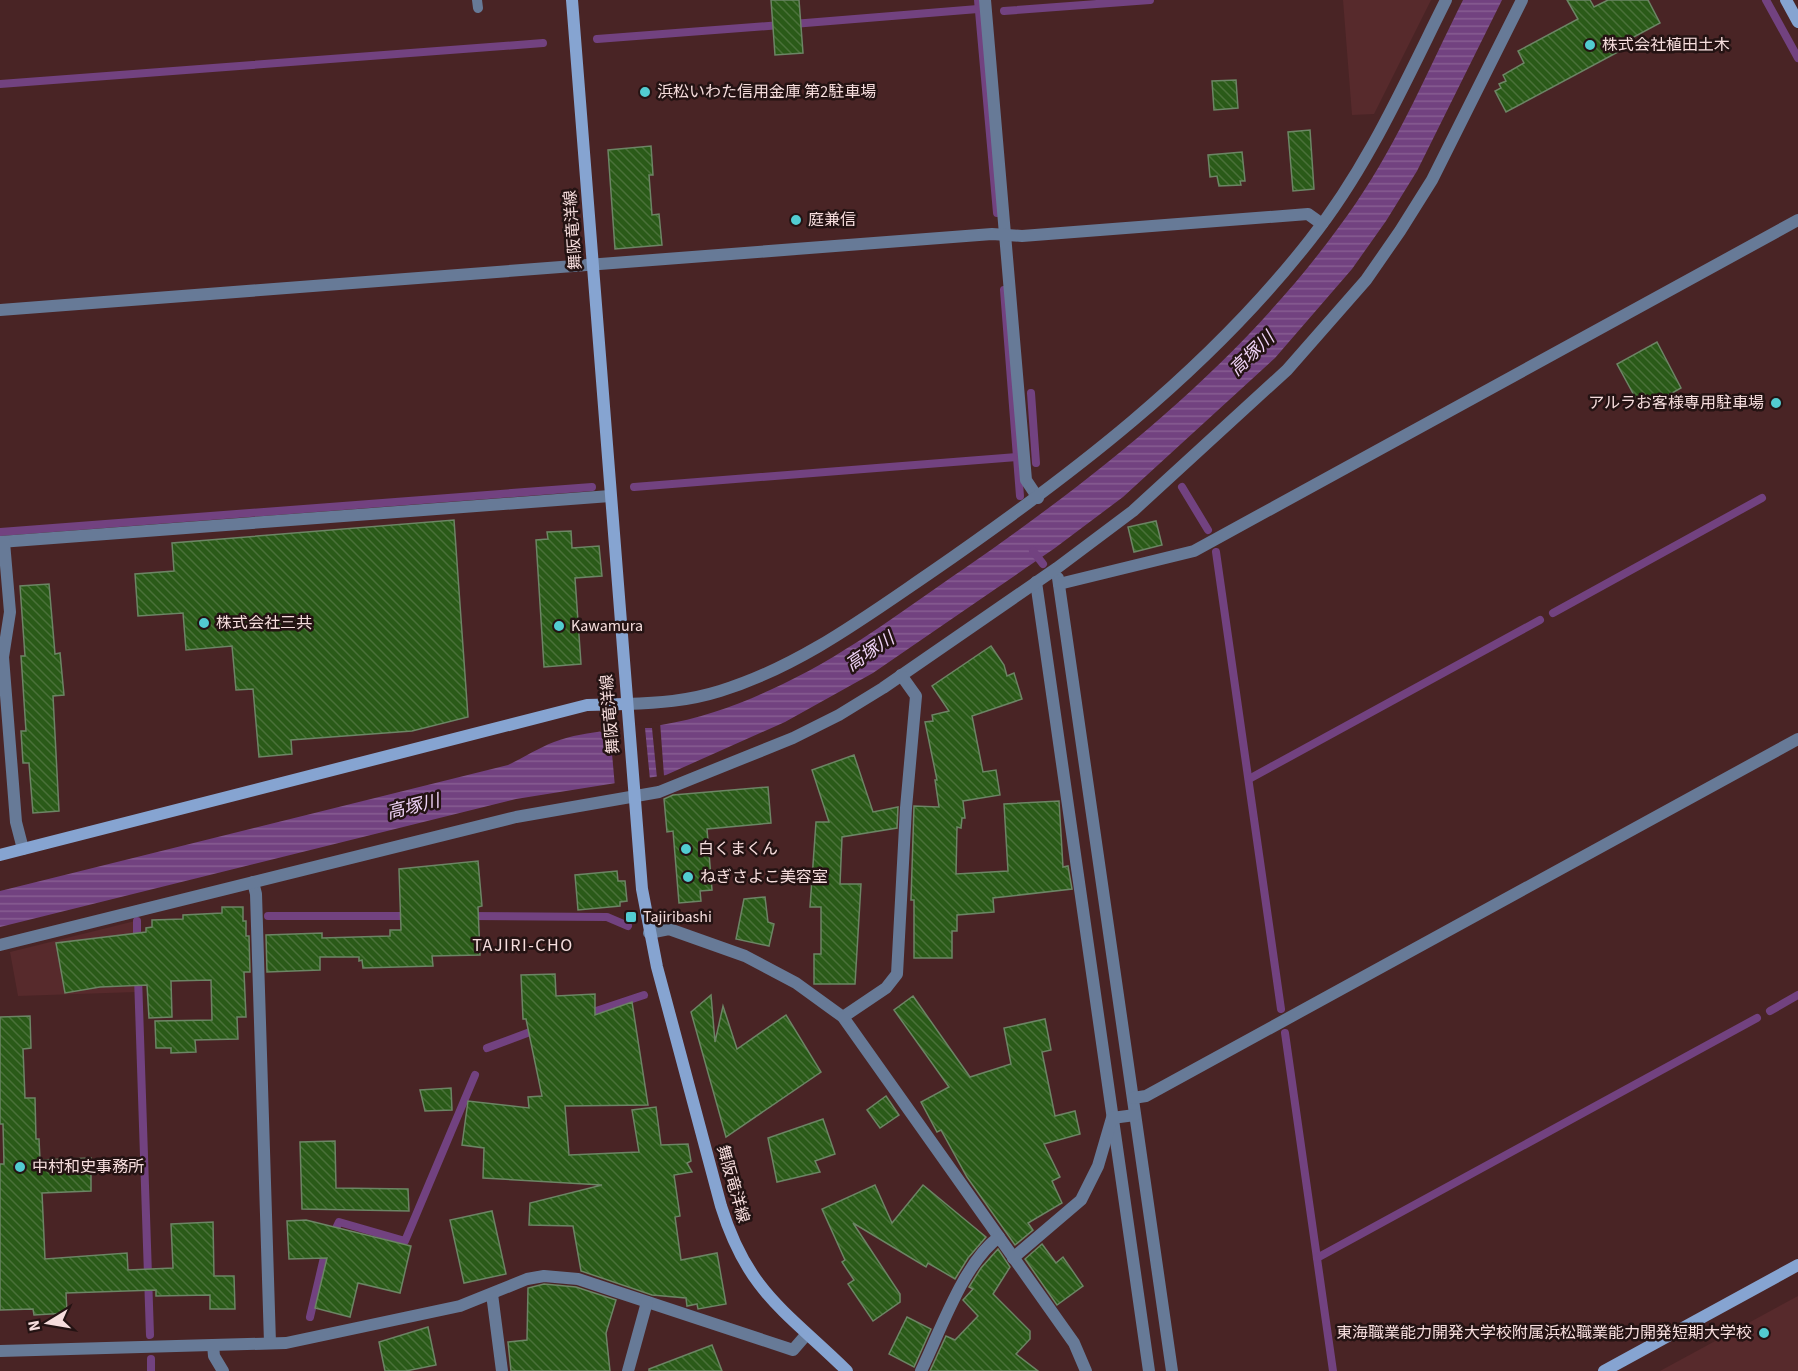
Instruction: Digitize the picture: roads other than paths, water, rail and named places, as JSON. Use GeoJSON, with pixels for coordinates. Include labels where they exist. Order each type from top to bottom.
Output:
{"type":"FeatureCollection","features":[{"type":"Feature","properties":{"kind":"main road","name":"舞阪竜洋線"},"geometry":{"type":"LineString","coordinates":[[572,0],[627,722],[642,889],[649,933],[728,1226],[756,1282],[776,1306],[847,1371]]}},
{"type":"Feature","properties":{"kind":"main road"},"geometry":{"type":"LineString","coordinates":[[1786,0],[1798,22]]}},
{"type":"Feature","properties":{"kind":"main road"},"geometry":{"type":"LineString","coordinates":[[0,855],[587,705],[626,704]]}},
{"type":"Feature","properties":{"kind":"main road"},"geometry":{"type":"LineString","coordinates":[[1604,1371],[1798,1265]]}},
{"type":"Feature","properties":{"kind":"street"},"geometry":{"type":"LineString","coordinates":[[985,0],[1007,235],[1026,480],[1038,498]]}},
{"type":"Feature","properties":{"kind":"street"},"geometry":{"type":"LineString","coordinates":[[626,704],[672,703],[721,691],[806,655],[846,631],[1038,498],[1122,432],[1239,322],[1277,281],[1322,224],[1373,146],[1446,0]]}},
{"type":"Feature","properties":{"kind":"street"},"geometry":{"type":"LineString","coordinates":[[0,945],[516,817],[633,790],[662,791],[792,738],[839,715],[1057,568],[1167,483],[1287,370],[1343,307],[1400,231],[1432,180],[1522,0]]}},
{"type":"Feature","properties":{"kind":"street"},"geometry":{"type":"LineString","coordinates":[[0,310],[1308,214],[1322,224]]}},
{"type":"Feature","properties":{"kind":"street"},"geometry":{"type":"LineString","coordinates":[[1059,584],[1194,551],[1798,220]]}},
{"type":"Feature","properties":{"kind":"street"},"geometry":{"type":"LineString","coordinates":[[23,849],[16,822],[3,657],[10,612],[2,542],[610,496]]}},
{"type":"Feature","properties":{"kind":"street"},"geometry":{"type":"LineString","coordinates":[[1057,568],[1172,1371]]}},
{"type":"Feature","properties":{"kind":"street"},"geometry":{"type":"LineString","coordinates":[[1036,582],[1149,1371]]}},
{"type":"Feature","properties":{"kind":"street"},"geometry":{"type":"LineString","coordinates":[[843,1017],[886,988],[897,974],[906,808],[916,696],[901,675]]}},
{"type":"Feature","properties":{"kind":"street"},"geometry":{"type":"LineString","coordinates":[[1133,1098],[1156,1090],[1798,739]]}},
{"type":"Feature","properties":{"kind":"street"},"geometry":{"type":"LineString","coordinates":[[253,882],[256,894],[270,1343]]}},
{"type":"Feature","properties":{"kind":"street"},"geometry":{"type":"LineString","coordinates":[[649,933],[669,929],[746,956],[796,983],[843,1017],[1074,1343],[1086,1371]]}},
{"type":"Feature","properties":{"kind":"street"},"geometry":{"type":"LineString","coordinates":[[1112,1118],[1135,1114]]}},
{"type":"Feature","properties":{"kind":"street"},"geometry":{"type":"LineString","coordinates":[[1013,1258],[1081,1200],[1098,1166],[1112,1118]]}},
{"type":"Feature","properties":{"kind":"street"},"geometry":{"type":"LineString","coordinates":[[921,1371],[963,1284],[986,1246],[999,1237]]}},
{"type":"Feature","properties":{"kind":"street"},"geometry":{"type":"LineString","coordinates":[[0,1352],[286,1343],[460,1306],[527,1279],[561,1276],[793,1350],[806,1335]]}},
{"type":"Feature","properties":{"kind":"street"},"geometry":{"type":"LineString","coordinates":[[492,1294],[502,1371]]}},
{"type":"Feature","properties":{"kind":"street"},"geometry":{"type":"LineString","coordinates":[[628,1371],[647,1302]]}},
{"type":"Feature","properties":{"kind":"street"},"geometry":{"type":"LineString","coordinates":[[213,1345],[214,1356],[223,1371]]}},
{"type":"Feature","properties":{"kind":"water","name":"高塚川"},"geometry":{"type":"Polygon","coordinates":[[[1463,0],[1502,0],[1417,171],[1386,221],[1352,269],[1275,358],[1123,497],[1055,548],[873,673],[785,722],[666,775],[516,799],[0,927],[0,891],[508,765],[548,744],[567,738],[594,732],[661,725],[703,716],[730,707],[796,678],[846,649],[1074,489],[1177,403],[1273,309],[1316,257],[1372,179],[1400,129],[1463,0]]]}},
{"type":"Feature","properties":{"kind":"waterway"},"geometry":{"type":"LineString","coordinates":[[978,0],[997,213]]}},
{"type":"Feature","properties":{"kind":"waterway"},"geometry":{"type":"LineString","coordinates":[[1004,11],[1150,0]]}},
{"type":"Feature","properties":{"kind":"waterway"},"geometry":{"type":"LineString","coordinates":[[1766,0],[1798,58]]}},
{"type":"Feature","properties":{"kind":"waterway"},"geometry":{"type":"LineString","coordinates":[[793,24],[978,9]]}},
{"type":"Feature","properties":{"kind":"waterway"},"geometry":{"type":"LineString","coordinates":[[597,39],[781,25]]}},
{"type":"Feature","properties":{"kind":"waterway"},"geometry":{"type":"LineString","coordinates":[[0,84],[543,43]]}},
{"type":"Feature","properties":{"kind":"waterway"},"geometry":{"type":"LineString","coordinates":[[1004,290],[1020,496]]}},
{"type":"Feature","properties":{"kind":"waterway"},"geometry":{"type":"LineString","coordinates":[[1031,393],[1036,463]]}},
{"type":"Feature","properties":{"kind":"waterway"},"geometry":{"type":"LineString","coordinates":[[634,487],[1017,457]]}},
{"type":"Feature","properties":{"kind":"waterway"},"geometry":{"type":"LineString","coordinates":[[0,532],[592,487]]}},
{"type":"Feature","properties":{"kind":"waterway"},"geometry":{"type":"LineString","coordinates":[[1182,487],[1208,530]]}},
{"type":"Feature","properties":{"kind":"waterway"},"geometry":{"type":"LineString","coordinates":[[1553,613],[1762,498]]}},
{"type":"Feature","properties":{"kind":"waterway"},"geometry":{"type":"LineString","coordinates":[[1033,551],[1043,564]]}},
{"type":"Feature","properties":{"kind":"waterway"},"geometry":{"type":"LineString","coordinates":[[1216,552],[1281,1009]]}},
{"type":"Feature","properties":{"kind":"waterway"},"geometry":{"type":"LineString","coordinates":[[1249,779],[1540,620]]}},
{"type":"Feature","properties":{"kind":"waterway"},"geometry":{"type":"LineString","coordinates":[[268,916],[409,916]]}},
{"type":"Feature","properties":{"kind":"waterway"},"geometry":{"type":"LineString","coordinates":[[469,916],[607,917],[628,926]]}},
{"type":"Feature","properties":{"kind":"waterway"},"geometry":{"type":"LineString","coordinates":[[137,921],[137,941]]}},
{"type":"Feature","properties":{"kind":"waterway"},"geometry":{"type":"LineString","coordinates":[[138,977],[150,1335]]}},
{"type":"Feature","properties":{"kind":"waterway"},"geometry":{"type":"LineString","coordinates":[[587,1014],[644,995]]}},
{"type":"Feature","properties":{"kind":"waterway"},"geometry":{"type":"LineString","coordinates":[[1770,1011],[1798,995]]}},
{"type":"Feature","properties":{"kind":"waterway"},"geometry":{"type":"LineString","coordinates":[[1317,1258],[1757,1018]]}},
{"type":"Feature","properties":{"kind":"waterway"},"geometry":{"type":"LineString","coordinates":[[487,1048],[538,1029]]}},
{"type":"Feature","properties":{"kind":"waterway"},"geometry":{"type":"LineString","coordinates":[[1285,1033],[1333,1371]]}},
{"type":"Feature","properties":{"kind":"waterway"},"geometry":{"type":"LineString","coordinates":[[333,1235],[339,1222],[405,1241],[475,1075]]}},
{"type":"Feature","properties":{"kind":"waterway"},"geometry":{"type":"LineString","coordinates":[[310,1317],[326,1249]]}},
{"type":"Feature","properties":{"kind":"waterway"},"geometry":{"type":"LineString","coordinates":[[151,1359],[151,1371]]}},
{"type":"Feature","properties":{"kind":"place","name":"株式会社植田土木"},"geometry":{"type":"Point","coordinates":[1590,45]}},
{"type":"Feature","properties":{"kind":"place","name":"浜松いわた信用金庫 第2駐車場"},"geometry":{"type":"Point","coordinates":[645,92]}},
{"type":"Feature","properties":{"kind":"place","name":"庭兼信"},"geometry":{"type":"Point","coordinates":[796,220]}},
{"type":"Feature","properties":{"kind":"place","name":"アルラお客様専用駐車場"},"geometry":{"type":"Point","coordinates":[1776,403]}},
{"type":"Feature","properties":{"kind":"place","name":"株式会社三共"},"geometry":{"type":"Point","coordinates":[204,623]}},
{"type":"Feature","properties":{"kind":"place","name":"Kawamura"},"geometry":{"type":"Point","coordinates":[559,626]}},
{"type":"Feature","properties":{"kind":"place","name":"白くまくん"},"geometry":{"type":"Point","coordinates":[686,849]}},
{"type":"Feature","properties":{"kind":"place","name":"ねぎさよこ美容室"},"geometry":{"type":"Point","coordinates":[688,877]}},
{"type":"Feature","properties":{"kind":"place","name":"Tajiribashi"},"geometry":{"type":"Point","coordinates":[631,917]}},
{"type":"Feature","properties":{"kind":"place","name":"中村和史事務所"},"geometry":{"type":"Point","coordinates":[20,1167]}},
{"type":"Feature","properties":{"kind":"place","name":"東海職業能力開発大学校附属浜松職業能力開発短期大学校"},"geometry":{"type":"Point","coordinates":[1764,1333]}},
{"type":"Feature","properties":{"kind":"district","name":"TAJIRI-CHO"},"geometry":{"type":"Point","coordinates":[523,945]}}]}
